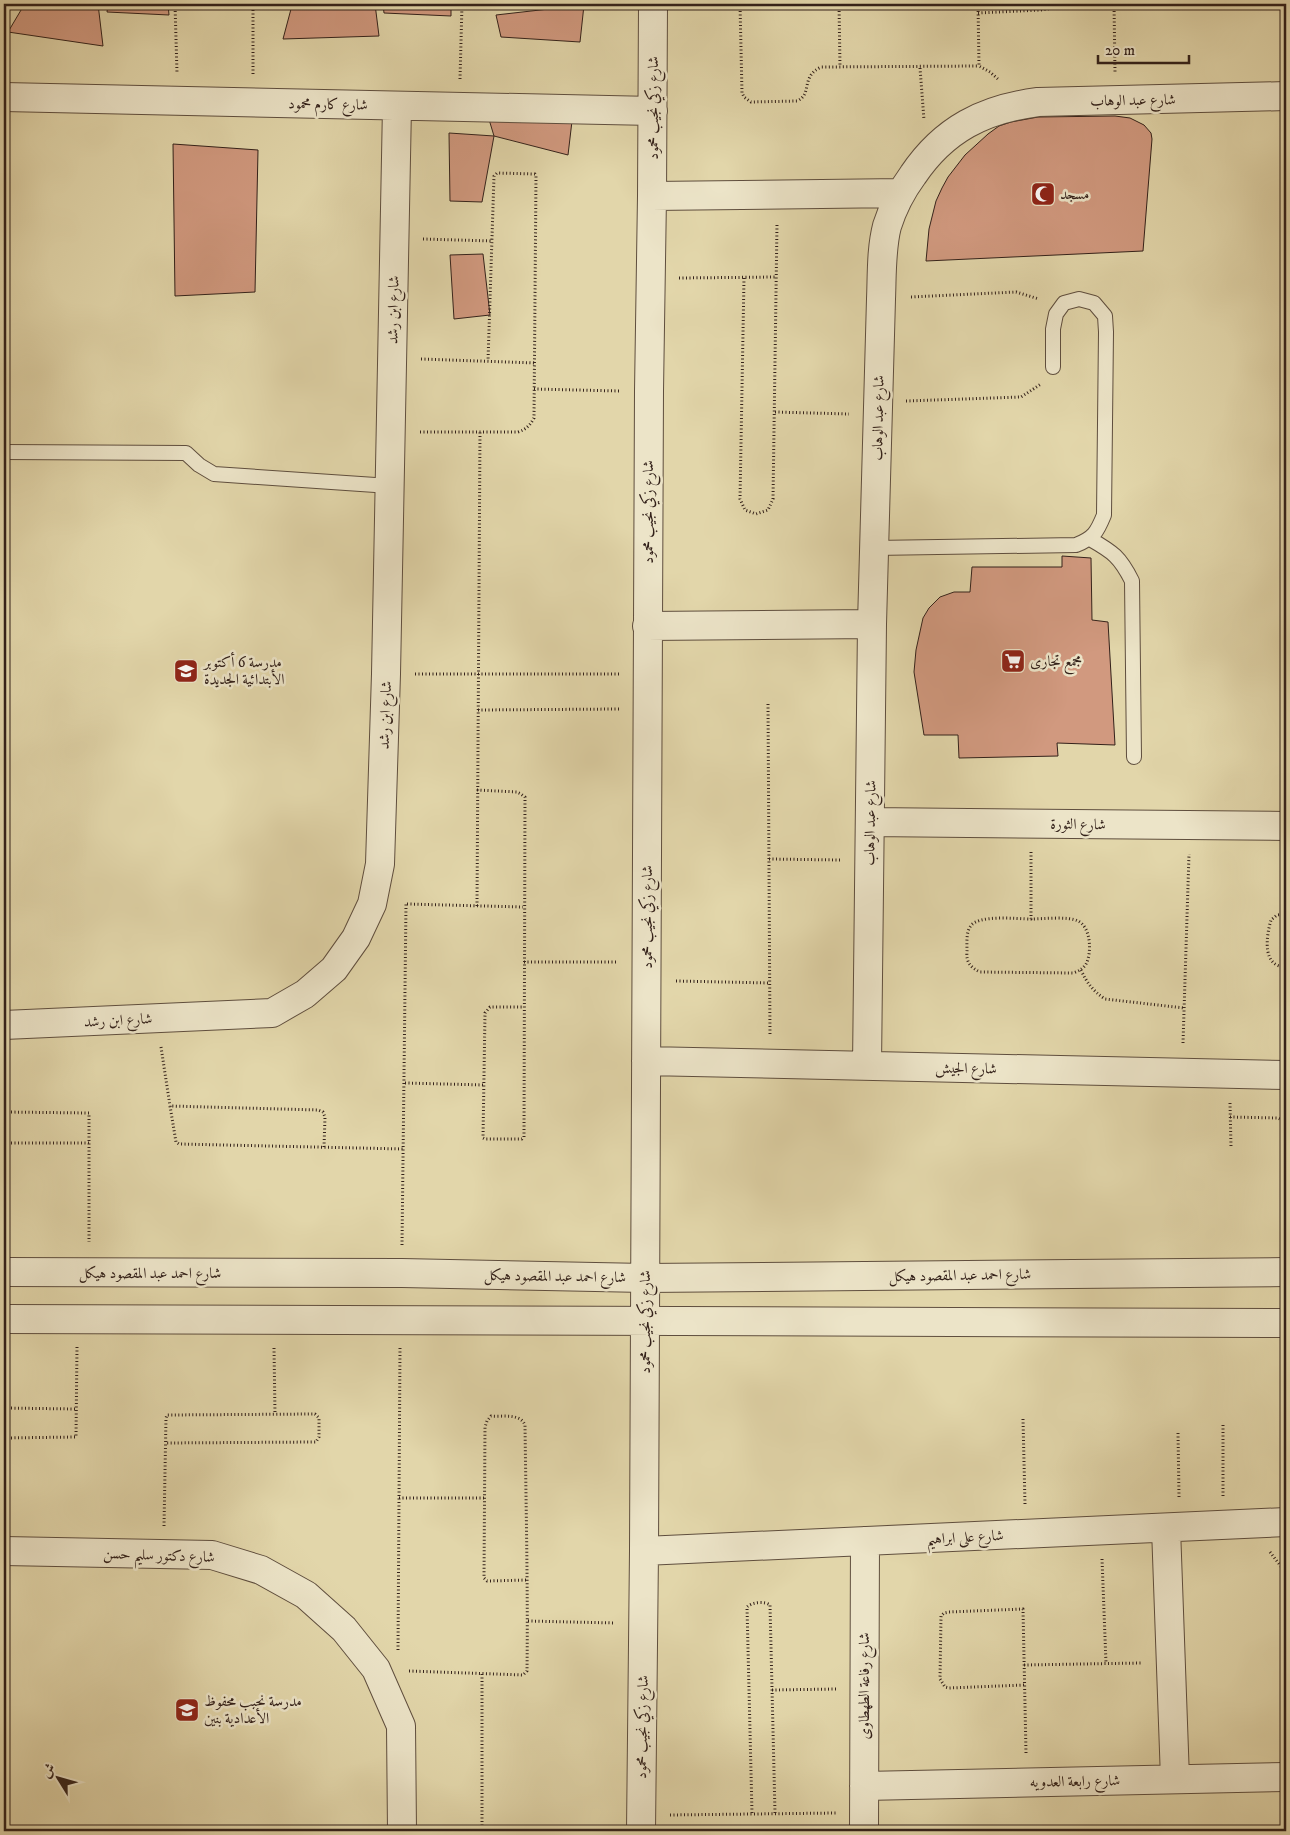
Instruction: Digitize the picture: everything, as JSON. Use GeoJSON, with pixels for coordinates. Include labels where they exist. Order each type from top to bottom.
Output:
{"type":"FeatureCollection","features":[{"type":"Feature","properties":{"kind":"street","name":"شارع زكي نجيب محمود"},"geometry":{"type":"LineString","coordinates":[[641,1823],[647,971],[648,392],[651,278],[653,4]]}},
{"type":"Feature","properties":{"kind":"street","name":"شارع عبد الوهاب"},"geometry":{"type":"LineString","coordinates":[[866,1066],[872,624],[881,298],[887,226],[901,192],[926,156],[951,133],[981,116],[1014,105],[1038,102],[1286,96]]}},
{"type":"Feature","properties":{"kind":"street","name":"شارع كارم محمود"},"geometry":{"type":"LineString","coordinates":[[4,97],[653,111]]}},
{"type":"Feature","properties":{"kind":"street","name":"شارع ابن رشد"},"geometry":{"type":"LineString","coordinates":[[4,1025],[272,1012],[305,994],[334,969],[356,938],[372,904],[380,864],[386,674],[397,106]]}},
{"type":"Feature","properties":{"kind":"street"},"geometry":{"type":"LineString","coordinates":[[652,196],[901,192]]}},
{"type":"Feature","properties":{"kind":"street"},"geometry":{"type":"LineString","coordinates":[[647,626],[872,624]]}},
{"type":"Feature","properties":{"kind":"street","name":"شارع الثورة"},"geometry":{"type":"LineString","coordinates":[[870,822],[1286,826]]}},
{"type":"Feature","properties":{"kind":"street","name":"شارع الجيش"},"geometry":{"type":"LineString","coordinates":[[646,1061],[1286,1074]]}},
{"type":"Feature","properties":{"kind":"street","name":"شارع احمد عبد المقصود هيكل"},"geometry":{"type":"LineString","coordinates":[[4,1272],[402,1273],[645,1278],[1286,1272]]}},
{"type":"Feature","properties":{"kind":"street"},"geometry":{"type":"LineString","coordinates":[[4,1319],[1286,1323]]}},
{"type":"Feature","properties":{"kind":"street","name":"شارع على ابراهيم"},"geometry":{"type":"LineString","coordinates":[[644,1551],[1286,1522]]}},
{"type":"Feature","properties":{"kind":"street"},"geometry":{"type":"LineString","coordinates":[[1173,1527],[1171,1663],[1175,1779]]}},
{"type":"Feature","properties":{"kind":"street","name":"شارع رفاعة الطهطاوى"},"geometry":{"type":"LineString","coordinates":[[864,1810],[865,1541]]}},
{"type":"Feature","properties":{"kind":"street","name":"شارع دكتور سليم حسن"},"geometry":{"type":"LineString","coordinates":[[4,1551],[212,1555],[261,1570],[306,1595],[387,1670],[401,1726],[402,1831]]}},
{"type":"Feature","properties":{"kind":"street","name":"شارع رابعة العدويه"},"geometry":{"type":"LineString","coordinates":[[864,1810],[1027,1782],[1286,1777]]}},
{"type":"Feature","properties":{"kind":"lane"},"geometry":{"type":"LineString","coordinates":[[874,548],[1076,545],[1090,539],[1099,528],[1104,514],[1106,332],[1105,316],[1094,303],[1079,299],[1064,303],[1056,314],[1053,329],[1053,367]]}},
{"type":"Feature","properties":{"kind":"lane"},"geometry":{"type":"LineString","coordinates":[[4,452],[186,453],[199,465],[214,474],[390,486]]}},
{"type":"Feature","properties":{"kind":"lane"},"geometry":{"type":"LineString","coordinates":[[1090,539],[1108,549],[1122,561],[1132,581],[1134,757]]}},
{"type":"Feature","properties":{"kind":"path"},"geometry":{"type":"LineString","coordinates":[[175,4],[178,101]]}},
{"type":"Feature","properties":{"kind":"path"},"geometry":{"type":"LineString","coordinates":[[252,102],[253,4]]}},
{"type":"Feature","properties":{"kind":"path"},"geometry":{"type":"LineString","coordinates":[[460,107],[462,4]]}},
{"type":"Feature","properties":{"kind":"path"},"geometry":{"type":"LineString","coordinates":[[740,4],[742,92],[747,100],[751,102],[797,101],[802,99],[805,95],[808,78],[813,71],[821,67],[920,68],[979,66],[990,72],[1005,86],[1014,105]]}},
{"type":"Feature","properties":{"kind":"path"},"geometry":{"type":"LineString","coordinates":[[839,4],[840,67]]}},
{"type":"Feature","properties":{"kind":"path"},"geometry":{"type":"LineString","coordinates":[[978,4],[979,66]]}},
{"type":"Feature","properties":{"kind":"path"},"geometry":{"type":"LineString","coordinates":[[978,13],[1041,10],[1048,9],[1052,4]]}},
{"type":"Feature","properties":{"kind":"path"},"geometry":{"type":"LineString","coordinates":[[1114,4],[1116,100]]}},
{"type":"Feature","properties":{"kind":"path"},"geometry":{"type":"LineString","coordinates":[[920,68],[926,156]]}},
{"type":"Feature","properties":{"kind":"path"},"geometry":{"type":"LineString","coordinates":[[391,432],[518,432],[531,424],[534,418],[535,174],[497,173],[494,176],[488,361]]}},
{"type":"Feature","properties":{"kind":"path"},"geometry":{"type":"LineString","coordinates":[[744,278],[740,499],[745,510],[756,514],[768,510],[773,499],[777,194]]}},
{"type":"Feature","properties":{"kind":"path"},"geometry":{"type":"LineString","coordinates":[[395,238],[492,241]]}},
{"type":"Feature","properties":{"kind":"path"},"geometry":{"type":"LineString","coordinates":[[651,278],[776,278]]}},
{"type":"Feature","properties":{"kind":"path"},"geometry":{"type":"LineString","coordinates":[[881,298],[1016,292],[1040,299],[1056,314]]}},
{"type":"Feature","properties":{"kind":"path"},"geometry":{"type":"LineString","coordinates":[[392,358],[534,363]]}},
{"type":"Feature","properties":{"kind":"path"},"geometry":{"type":"LineString","coordinates":[[774,412],[878,409],[1021,397],[1040,385],[1053,367]]}},
{"type":"Feature","properties":{"kind":"path"},"geometry":{"type":"LineString","coordinates":[[534,389],[648,392]]}},
{"type":"Feature","properties":{"kind":"path"},"geometry":{"type":"LineString","coordinates":[[477,906],[480,432]]}},
{"type":"Feature","properties":{"kind":"path"},"geometry":{"type":"LineString","coordinates":[[386,674],[647,674]]}},
{"type":"Feature","properties":{"kind":"path"},"geometry":{"type":"LineString","coordinates":[[768,704],[771,1064]]}},
{"type":"Feature","properties":{"kind":"path"},"geometry":{"type":"LineString","coordinates":[[478,710],[647,709]]}},
{"type":"Feature","properties":{"kind":"path"},"geometry":{"type":"LineString","coordinates":[[478,790],[517,792],[525,798],[524,906],[524,1007],[523,1139],[484,1139],[485,1013],[490,1007],[524,1007]]}},
{"type":"Feature","properties":{"kind":"path"},"geometry":{"type":"LineString","coordinates":[[1031,824],[1031,919]]}},
{"type":"Feature","properties":{"kind":"path"},"geometry":{"type":"LineString","coordinates":[[1182,1073],[1190,826]]}},
{"type":"Feature","properties":{"kind":"path"},"geometry":{"type":"LineString","coordinates":[[769,859],[869,860]]}},
{"type":"Feature","properties":{"kind":"path"},"geometry":{"type":"LineString","coordinates":[[372,904],[524,906]]}},
{"type":"Feature","properties":{"kind":"path"},"geometry":{"type":"LineString","coordinates":[[402,1273],[406,904]]}},
{"type":"Feature","properties":{"kind":"path"},"geometry":{"type":"LineString","coordinates":[[1286,914],[1277,915],[1271,920],[1268,951],[1269,958],[1273,964],[1279,967],[1286,967]]}},
{"type":"Feature","properties":{"kind":"path"},"geometry":{"type":"LineString","coordinates":[[1031,919],[1070,919],[1079,921],[1085,926],[1089,934],[1087,964],[1081,970],[1073,973],[980,972],[972,969],[967,961],[967,936],[970,926],[977,920],[1031,919]]}},
{"type":"Feature","properties":{"kind":"path"},"geometry":{"type":"LineString","coordinates":[[524,962],[770,983]]}},
{"type":"Feature","properties":{"kind":"path"},"geometry":{"type":"LineString","coordinates":[[1081,970],[1086,982],[1105,999],[1184,1008]]}},
{"type":"Feature","properties":{"kind":"path"},"geometry":{"type":"LineString","coordinates":[[156,1018],[176,1142],[179,1144],[404,1149]]}},
{"type":"Feature","properties":{"kind":"path"},"geometry":{"type":"LineString","coordinates":[[1230,1073],[1231,1147]]}},
{"type":"Feature","properties":{"kind":"path"},"geometry":{"type":"LineString","coordinates":[[405,1083],[484,1085]]}},
{"type":"Feature","properties":{"kind":"path"},"geometry":{"type":"LineString","coordinates":[[170,1106],[318,1110],[323,1112],[325,1117],[324,1147]]}},
{"type":"Feature","properties":{"kind":"path"},"geometry":{"type":"LineString","coordinates":[[4,1112],[88,1113],[90,1272]]}},
{"type":"Feature","properties":{"kind":"path"},"geometry":{"type":"LineString","coordinates":[[1230,1117],[1278,1118],[1286,1122]]}},
{"type":"Feature","properties":{"kind":"path"},"geometry":{"type":"LineString","coordinates":[[4,1143],[89,1143]]}},
{"type":"Feature","properties":{"kind":"path"},"geometry":{"type":"LineString","coordinates":[[4,1438],[74,1438],[77,1435],[77,1319]]}},
{"type":"Feature","properties":{"kind":"path"},"geometry":{"type":"LineString","coordinates":[[273,1320],[274,1414]]}},
{"type":"Feature","properties":{"kind":"path"},"geometry":{"type":"LineString","coordinates":[[400,1320],[399,1498],[387,1670],[526,1674],[528,1621],[526,1425],[524,1420],[519,1417],[491,1416],[487,1421],[484,1498],[484,1578],[487,1581],[527,1580]]}},
{"type":"Feature","properties":{"kind":"path"},"geometry":{"type":"LineString","coordinates":[[4,1408],[76,1409]]}},
{"type":"Feature","properties":{"kind":"path"},"geometry":{"type":"LineString","coordinates":[[164,1554],[165,1443],[166,1418],[170,1414],[315,1414],[319,1418],[318,1440],[316,1442],[165,1443]]}},
{"type":"Feature","properties":{"kind":"path"},"geometry":{"type":"LineString","coordinates":[[1023,1419],[1026,1534]]}},
{"type":"Feature","properties":{"kind":"path"},"geometry":{"type":"LineString","coordinates":[[1223,1424],[1224,1525]]}},
{"type":"Feature","properties":{"kind":"path"},"geometry":{"type":"LineString","coordinates":[[1173,1527],[1178,1433]]}},
{"type":"Feature","properties":{"kind":"path"},"geometry":{"type":"LineString","coordinates":[[399,1498],[484,1498]]}},
{"type":"Feature","properties":{"kind":"path"},"geometry":{"type":"LineString","coordinates":[[1101,1530],[1106,1663]]}},
{"type":"Feature","properties":{"kind":"path"},"geometry":{"type":"LineString","coordinates":[[752,1814],[747,1607],[751,1604],[766,1603],[770,1605],[775,1813]]}},
{"type":"Feature","properties":{"kind":"path"},"geometry":{"type":"LineString","coordinates":[[1024,1685],[949,1688],[945,1686],[940,1679],[941,1616],[949,1612],[1023,1609],[1027,1782]]}},
{"type":"Feature","properties":{"kind":"path"},"geometry":{"type":"LineString","coordinates":[[528,1621],[643,1623]]}},
{"type":"Feature","properties":{"kind":"path"},"geometry":{"type":"LineString","coordinates":[[1024,1664],[1171,1663]]}},
{"type":"Feature","properties":{"kind":"path"},"geometry":{"type":"LineString","coordinates":[[482,1674],[482,1831]]}},
{"type":"Feature","properties":{"kind":"path"},"geometry":{"type":"LineString","coordinates":[[772,1690],[864,1688]]}},
{"type":"Feature","properties":{"kind":"path"},"geometry":{"type":"LineString","coordinates":[[641,1823],[752,1814],[864,1810]]}},
{"type":"Feature","properties":{"kind":"building"},"geometry":{"type":"Polygon","coordinates":[[[98,4],[103,46],[8,32],[24,5],[98,4]]]}},
{"type":"Feature","properties":{"kind":"building"},"geometry":{"type":"Polygon","coordinates":[[[108,4],[168,4],[169,15],[107,12],[108,4]]]}},
{"type":"Feature","properties":{"kind":"building"},"geometry":{"type":"Polygon","coordinates":[[[349,4],[375,4],[379,36],[283,39],[291,9],[349,4]]]}},
{"type":"Feature","properties":{"kind":"building"},"geometry":{"type":"Polygon","coordinates":[[[383,4],[451,4],[451,16],[384,13],[383,4]]]}},
{"type":"Feature","properties":{"kind":"building"},"geometry":{"type":"Polygon","coordinates":[[[584,5],[580,42],[501,37],[496,15],[584,5]]]}},
{"type":"Feature","properties":{"kind":"building"},"geometry":{"type":"Polygon","coordinates":[[[488,116],[572,121],[568,155],[494,136],[488,116]]]}},
{"type":"Feature","properties":{"kind":"building","name":"مسجد"},"geometry":{"type":"Polygon","coordinates":[[[1115,116],[1130,118],[1144,125],[1151,133],[1143,251],[926,261],[929,229],[936,201],[942,188],[965,155],[988,134],[999,126],[1038,117],[1115,116]]]}},
{"type":"Feature","properties":{"kind":"building"},"geometry":{"type":"Polygon","coordinates":[[[449,133],[494,136],[482,202],[450,201],[449,133]]]}},
{"type":"Feature","properties":{"kind":"building"},"geometry":{"type":"Polygon","coordinates":[[[173,144],[258,150],[255,292],[175,296],[173,144]]]}},
{"type":"Feature","properties":{"kind":"building"},"geometry":{"type":"Polygon","coordinates":[[[483,254],[490,315],[454,319],[450,255],[483,254]]]}},
{"type":"Feature","properties":{"kind":"building","name":"مجمع تجارى"},"geometry":{"type":"Polygon","coordinates":[[[1062,556],[1091,558],[1092,620],[1108,622],[1115,745],[1057,743],[1058,756],[959,758],[958,735],[924,735],[914,672],[916,650],[923,618],[929,608],[940,597],[954,592],[970,592],[972,567],[1062,567],[1062,556]]]}},
{"type":"Feature","properties":{"kind":"place","name":"مسجد"},"geometry":{"type":"Point","coordinates":[1043,194]}},
{"type":"Feature","properties":{"kind":"place","name":"مجمع تجارى"},"geometry":{"type":"Point","coordinates":[1013,661]}},
{"type":"Feature","properties":{"kind":"place","name":"مدرسة 6 أكتوبر الأبتدائية الجديدة"},"geometry":{"type":"Point","coordinates":[186,671]}},
{"type":"Feature","properties":{"kind":"place","name":"مدرسة نجيب محفوظ الأعدادية بنين"},"geometry":{"type":"Point","coordinates":[187,1710]}}]}
